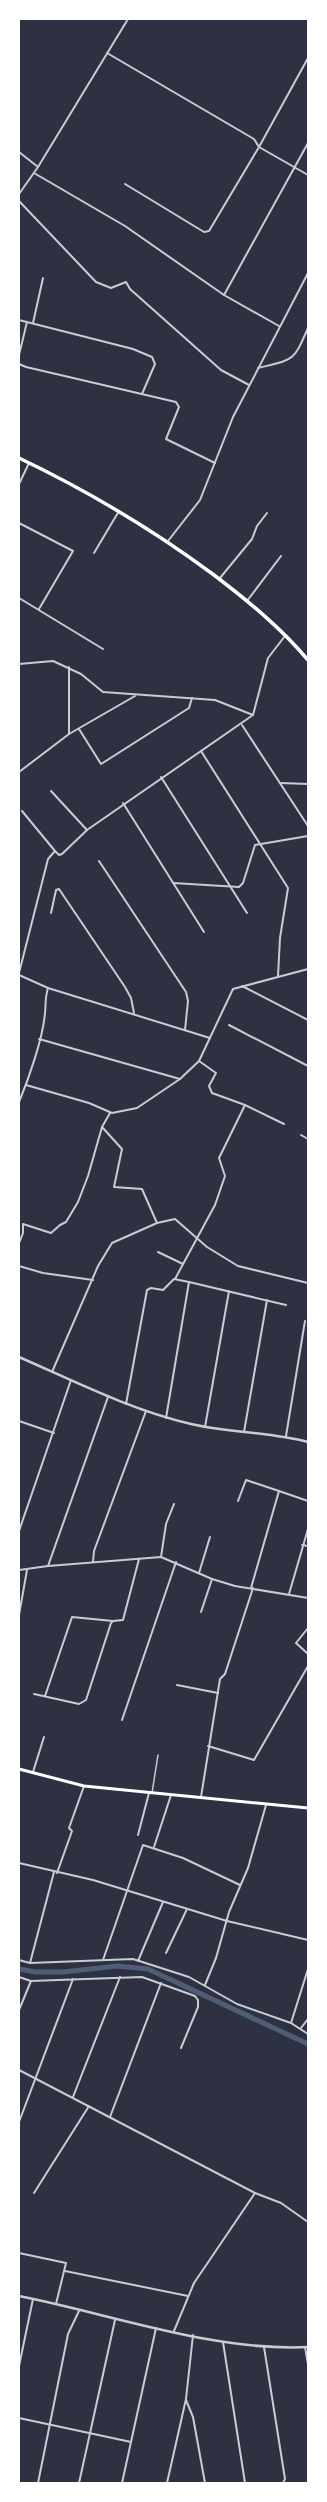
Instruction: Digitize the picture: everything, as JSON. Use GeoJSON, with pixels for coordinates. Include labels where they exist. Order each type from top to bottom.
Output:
{"type":"FeatureCollection","features":[{"type":"Feature","properties":{"kind":"main road"},"geometry":{"type":"LineString","coordinates":[[19,458],[119,511],[168,541],[248,601],[286,634],[307,657]]}},
{"type":"Feature","properties":{"kind":"main road"},"geometry":{"type":"LineString","coordinates":[[19,1770],[84,1786],[308,1808]]}},
{"type":"Feature","properties":{"kind":"street"},"geometry":{"type":"LineString","coordinates":[[19,194],[34,173],[128,19]]}},
{"type":"Feature","properties":{"kind":"street"},"geometry":{"type":"LineString","coordinates":[[108,53],[254,139],[259,147],[308,175]]}},
{"type":"Feature","properties":{"kind":"street"},"geometry":{"type":"LineString","coordinates":[[125,184],[206,232],[212,228],[308,58]]}},
{"type":"Feature","properties":{"kind":"street"},"geometry":{"type":"LineString","coordinates":[[224,295],[308,143]]}},
{"type":"Feature","properties":{"kind":"street"},"geometry":{"type":"LineString","coordinates":[[19,152],[38,166]]}},
{"type":"Feature","properties":{"kind":"street"},"geometry":{"type":"LineString","coordinates":[[34,173],[125,226],[224,295],[279,326]]}},
{"type":"Feature","properties":{"kind":"street"},"geometry":{"type":"LineString","coordinates":[[19,201],[96,282],[111,288],[126,282],[130,289],[221,370],[249,385]]}},
{"type":"Feature","properties":{"kind":"street"},"geometry":{"type":"LineString","coordinates":[[168,541],[200,500],[249,385],[308,273]]}},
{"type":"Feature","properties":{"kind":"street"},"geometry":{"type":"LineString","coordinates":[[33,323],[43,278]]}},
{"type":"Feature","properties":{"kind":"street"},"geometry":{"type":"LineString","coordinates":[[19,320],[132,349],[152,357],[155,364],[142,394]]}},
{"type":"Feature","properties":{"kind":"street"},"geometry":{"type":"LineString","coordinates":[[19,355],[27,322]]}},
{"type":"Feature","properties":{"kind":"street"},"geometry":{"type":"LineString","coordinates":[[258,368],[292,359],[297,353],[308,328]]}},
{"type":"Feature","properties":{"kind":"street"},"geometry":{"type":"LineString","coordinates":[[19,364],[26,367],[142,394],[178,404],[179,407],[166,439],[215,463]]}},
{"type":"Feature","properties":{"kind":"street"},"geometry":{"type":"LineString","coordinates":[[19,484],[29,463]]}},
{"type":"Feature","properties":{"kind":"street"},"geometry":{"type":"LineString","coordinates":[[94,553],[119,511]]}},
{"type":"Feature","properties":{"kind":"street"},"geometry":{"type":"LineString","coordinates":[[219,579],[252,539],[257,526],[267,513]]}},
{"type":"Feature","properties":{"kind":"street"},"geometry":{"type":"LineString","coordinates":[[19,523],[73,551],[39,608]]}},
{"type":"Feature","properties":{"kind":"street"},"geometry":{"type":"LineString","coordinates":[[248,601],[281,556]]}},
{"type":"Feature","properties":{"kind":"street"},"geometry":{"type":"LineString","coordinates":[[19,598],[39,608],[103,649]]}},
{"type":"Feature","properties":{"kind":"street"},"geometry":{"type":"LineString","coordinates":[[22,811],[55,852],[60,855],[62,854],[87,830],[161,777],[242,724],[253,715],[268,658],[286,634]]}},
{"type":"Feature","properties":{"kind":"street"},"geometry":{"type":"LineString","coordinates":[[19,664],[53,662],[69,667],[81,674],[103,692],[215,700],[253,715]]}},
{"type":"Feature","properties":{"kind":"street"},"geometry":{"type":"LineString","coordinates":[[68,734],[69,667]]}},
{"type":"Feature","properties":{"kind":"street"},"geometry":{"type":"LineString","coordinates":[[19,772],[68,734],[79,730],[136,695]]}},
{"type":"Feature","properties":{"kind":"street"},"geometry":{"type":"LineString","coordinates":[[79,730],[101,764],[189,708],[192,698]]}},
{"type":"Feature","properties":{"kind":"street"},"geometry":{"type":"LineString","coordinates":[[242,724],[308,826]]}},
{"type":"Feature","properties":{"kind":"street"},"geometry":{"type":"LineString","coordinates":[[201,751],[258,844],[289,891],[280,938],[278,976]]}},
{"type":"Feature","properties":{"kind":"street"},"geometry":{"type":"LineString","coordinates":[[161,777],[229,888],[247,913]]}},
{"type":"Feature","properties":{"kind":"street"},"geometry":{"type":"LineString","coordinates":[[280,783],[308,784]]}},
{"type":"Feature","properties":{"kind":"street"},"geometry":{"type":"LineString","coordinates":[[51,791],[87,830]]}},
{"type":"Feature","properties":{"kind":"street"},"geometry":{"type":"LineString","coordinates":[[123,804],[204,932]]}},
{"type":"Feature","properties":{"kind":"street"},"geometry":{"type":"LineString","coordinates":[[173,884],[229,888],[239,887],[243,883],[253,847],[258,844],[308,836]]}},
{"type":"Feature","properties":{"kind":"street"},"geometry":{"type":"LineString","coordinates":[[55,852],[48,859],[42,876],[36,910],[19,974],[48,988],[134,1013],[210,1038]]}},
{"type":"Feature","properties":{"kind":"street"},"geometry":{"type":"LineString","coordinates":[[98,861],[186,992],[188,1001],[184,1030]]}},
{"type":"Feature","properties":{"kind":"street"},"geometry":{"type":"LineString","coordinates":[[51,913],[56,890],[59,889],[126,987],[131,998],[134,1013]]}},
{"type":"Feature","properties":{"kind":"street"},"geometry":{"type":"LineString","coordinates":[[26,1085],[89,1103],[110,1113],[137,1108],[180,1080],[199,1061],[230,992],[242,986],[308,969]]}},
{"type":"Feature","properties":{"kind":"street"},"geometry":{"type":"LineString","coordinates":[[242,986],[308,1020]]}},
{"type":"Feature","properties":{"kind":"street"},"geometry":{"type":"LineString","coordinates":[[19,1102],[26,1085],[39,1039],[45,1013],[45,997],[48,988]]}},
{"type":"Feature","properties":{"kind":"street"},"geometry":{"type":"LineString","coordinates":[[229,1025],[308,1066]]}},
{"type":"Feature","properties":{"kind":"street"},"geometry":{"type":"LineString","coordinates":[[39,1039],[180,1080]]}},
{"type":"Feature","properties":{"kind":"street"},"geometry":{"type":"LineString","coordinates":[[199,1061],[216,1072],[209,1086],[210,1091],[245,1105],[284,1124]]}},
{"type":"Feature","properties":{"kind":"street"},"geometry":{"type":"LineString","coordinates":[[175,1279],[215,1205],[226,1174],[219,1158],[245,1105]]}},
{"type":"Feature","properties":{"kind":"street"},"geometry":{"type":"LineString","coordinates":[[19,1243],[23,1233],[23,1224],[51,1233],[66,1222],[88,1176],[102,1127],[110,1113]]}},
{"type":"Feature","properties":{"kind":"street"},"geometry":{"type":"LineString","coordinates":[[102,1127],[122,1149],[114,1187],[142,1189],[157,1223]]}},
{"type":"Feature","properties":{"kind":"street"},"geometry":{"type":"LineString","coordinates":[[301,1136],[308,1139]]}},
{"type":"Feature","properties":{"kind":"street"},"geometry":{"type":"LineString","coordinates":[[52,1372],[105,1252],[113,1241],[131,1236],[157,1223],[175,1219],[196,1239],[238,1266],[308,1283]]}},
{"type":"Feature","properties":{"kind":"street"},"geometry":{"type":"LineString","coordinates":[[158,1252],[183,1264]]}},
{"type":"Feature","properties":{"kind":"street"},"geometry":{"type":"LineString","coordinates":[[19,1266],[43,1273],[93,1280]]}},
{"type":"Feature","properties":{"kind":"street"},"geometry":{"type":"LineString","coordinates":[[126,1404],[146,1293],[151,1288],[163,1290],[170,1281],[175,1279],[286,1305]]}},
{"type":"Feature","properties":{"kind":"street"},"geometry":{"type":"LineString","coordinates":[[166,1418],[189,1282]]}},
{"type":"Feature","properties":{"kind":"street"},"geometry":{"type":"LineString","coordinates":[[205,1427],[229,1291]]}},
{"type":"Feature","properties":{"kind":"street"},"geometry":{"type":"LineString","coordinates":[[244,1432],[267,1300]]}},
{"type":"Feature","properties":{"kind":"street"},"geometry":{"type":"LineString","coordinates":[[286,1436],[305,1320]]}},
{"type":"Feature","properties":{"kind":"street"},"geometry":{"type":"LineString","coordinates":[[19,1357],[108,1397],[166,1418],[205,1427],[286,1436],[308,1442]]}},
{"type":"Feature","properties":{"kind":"street"},"geometry":{"type":"LineString","coordinates":[[19,1531],[71,1380]]}},
{"type":"Feature","properties":{"kind":"street"},"geometry":{"type":"LineString","coordinates":[[48,1566],[108,1397]]}},
{"type":"Feature","properties":{"kind":"street"},"geometry":{"type":"LineString","coordinates":[[93,1562],[94,1552],[146,1411]]}},
{"type":"Feature","properties":{"kind":"street"},"geometry":{"type":"LineString","coordinates":[[19,1421],[54,1433]]}},
{"type":"Feature","properties":{"kind":"street"},"geometry":{"type":"LineString","coordinates":[[238,1501],[246,1480],[308,1501]]}},
{"type":"Feature","properties":{"kind":"street"},"geometry":{"type":"LineString","coordinates":[[201,1798],[208,1746],[220,1678],[225,1674],[280,1491]]}},
{"type":"Feature","properties":{"kind":"street"},"geometry":{"type":"LineString","coordinates":[[161,1557],[166,1524],[174,1504]]}},
{"type":"Feature","properties":{"kind":"street"},"geometry":{"type":"LineString","coordinates":[[289,1594],[308,1529]]}},
{"type":"Feature","properties":{"kind":"street"},"geometry":{"type":"LineString","coordinates":[[199,1573],[210,1537]]}},
{"type":"Feature","properties":{"kind":"street"},"geometry":{"type":"LineString","coordinates":[[302,1546],[308,1546]]}},
{"type":"Feature","properties":{"kind":"street"},"geometry":{"type":"LineString","coordinates":[[19,1570],[48,1566],[161,1557],[176,1562],[212,1579],[308,1598]]}},
{"type":"Feature","properties":{"kind":"street"},"geometry":{"type":"LineString","coordinates":[[45,1696],[72,1618],[113,1621],[123,1620],[139,1559]]}},
{"type":"Feature","properties":{"kind":"street"},"geometry":{"type":"LineString","coordinates":[[122,1720],[176,1562]]}},
{"type":"Feature","properties":{"kind":"street"},"geometry":{"type":"LineString","coordinates":[[19,1614],[27,1570]]}},
{"type":"Feature","properties":{"kind":"street"},"geometry":{"type":"LineString","coordinates":[[201,1612],[212,1579]]}},
{"type":"Feature","properties":{"kind":"street"},"geometry":{"type":"LineString","coordinates":[[34,1694],[83,1704],[113,1621]]}},
{"type":"Feature","properties":{"kind":"street"},"geometry":{"type":"LineString","coordinates":[[308,1628],[296,1643],[308,1654]]}},
{"type":"Feature","properties":{"kind":"street"},"geometry":{"type":"LineString","coordinates":[[208,1746],[254,1760],[308,1666]]}},
{"type":"Feature","properties":{"kind":"street"},"geometry":{"type":"LineString","coordinates":[[178,1685],[218,1693]]}},
{"type":"Feature","properties":{"kind":"street"},"geometry":{"type":"LineString","coordinates":[[33,1773],[44,1737]]}},
{"type":"Feature","properties":{"kind":"street"},"geometry":{"type":"LineString","coordinates":[[138,1834],[151,1793],[158,1755]]}},
{"type":"Feature","properties":{"kind":"street"},"geometry":{"type":"LineString","coordinates":[[30,1963],[56,1873],[72,1831],[69,1828],[84,1786]]}},
{"type":"Feature","properties":{"kind":"street"},"geometry":{"type":"LineString","coordinates":[[154,1848],[171,1795]]}},
{"type":"Feature","properties":{"kind":"street"},"geometry":{"type":"LineString","coordinates":[[205,1985],[211,1974],[240,1885],[248,1868],[266,1805]]}},
{"type":"Feature","properties":{"kind":"street"},"geometry":{"type":"LineString","coordinates":[[103,1960],[142,1845],[145,1844],[190,1861],[240,1885]]}},
{"type":"Feature","properties":{"kind":"street"},"geometry":{"type":"LineString","coordinates":[[19,1863],[56,1873],[93,1880],[228,1921],[308,1940]]}},
{"type":"Feature","properties":{"kind":"street"},"geometry":{"type":"LineString","coordinates":[[138,1961],[163,1902]]}},
{"type":"Feature","properties":{"kind":"street"},"geometry":{"type":"LineString","coordinates":[[166,1953],[187,1909]]}},
{"type":"Feature","properties":{"kind":"street"},"geometry":{"type":"LineString","coordinates":[[19,1960],[30,1963],[124,1959],[138,1961],[170,1970],[205,1985],[237,2004],[291,2023],[301,2028],[308,2034]]}},
{"type":"Feature","properties":{"kind":"street"},"geometry":{"type":"LineString","coordinates":[[291,2023],[308,1969]]}},
{"type":"Feature","properties":{"kind":"street"},"geometry":{"type":"LineString","coordinates":[[19,1977],[31,1981],[73,1978],[142,1977],[195,1996],[198,2000],[198,2007],[181,2048]]}},
{"type":"Feature","properties":{"kind":"street"},"geometry":{"type":"LineString","coordinates":[[73,2098],[120,1977]]}},
{"type":"Feature","properties":{"kind":"street"},"geometry":{"type":"LineString","coordinates":[[19,2122],[73,1978]]}},
{"type":"Feature","properties":{"kind":"street"},"geometry":{"type":"LineString","coordinates":[[19,2010],[31,1981]]}},
{"type":"Feature","properties":{"kind":"street"},"geometry":{"type":"LineString","coordinates":[[110,2117],[161,1983]]}},
{"type":"Feature","properties":{"kind":"street"},"geometry":{"type":"LineString","coordinates":[[301,2028],[308,2019]]}},
{"type":"Feature","properties":{"kind":"street"},"geometry":{"type":"LineString","coordinates":[[19,2070],[255,2193],[281,2203],[308,2222]]}},
{"type":"Feature","properties":{"kind":"street"},"geometry":{"type":"LineString","coordinates":[[34,2193],[89,2106]]}},
{"type":"Feature","properties":{"kind":"street"},"geometry":{"type":"LineString","coordinates":[[174,2331],[188,2296],[205,2265],[255,2193]]}},
{"type":"Feature","properties":{"kind":"street"},"geometry":{"type":"LineString","coordinates":[[19,2253],[65,2262],[65,2271],[56,2304]]}},
{"type":"Feature","properties":{"kind":"street"},"geometry":{"type":"LineString","coordinates":[[65,2271],[188,2296]]}},
{"type":"Feature","properties":{"kind":"street"},"geometry":{"type":"LineString","coordinates":[[19,2296],[56,2304],[115,2320],[193,2335],[264,2346],[307,2347],[308,2364]]}},
{"type":"Feature","properties":{"kind":"street"},"geometry":{"type":"LineString","coordinates":[[19,2366],[33,2299]]}},
{"type":"Feature","properties":{"kind":"street"},"geometry":{"type":"LineString","coordinates":[[38,2483],[68,2334],[79,2311]]}},
{"type":"Feature","properties":{"kind":"street"},"geometry":{"type":"LineString","coordinates":[[79,2483],[115,2320]]}},
{"type":"Feature","properties":{"kind":"street"},"geometry":{"type":"LineString","coordinates":[[122,2483],[156,2328]]}},
{"type":"Feature","properties":{"kind":"street"},"geometry":{"type":"LineString","coordinates":[[168,2483],[186,2399],[193,2335]]}},
{"type":"Feature","properties":{"kind":"street"},"geometry":{"type":"LineString","coordinates":[[223,2340],[245,2483]]}},
{"type":"Feature","properties":{"kind":"street"},"geometry":{"type":"LineString","coordinates":[[264,2346],[285,2479],[283,2483]]}},
{"type":"Feature","properties":{"kind":"street"},"geometry":{"type":"LineString","coordinates":[[186,2399],[193,2417],[205,2483]]}},
{"type":"Feature","properties":{"kind":"street"},"geometry":{"type":"LineString","coordinates":[[19,2418],[131,2442]]}},
{"type":"Feature","properties":{"kind":"waterway"},"geometry":{"type":"LineString","coordinates":[[19,1969],[36,1972],[63,1972],[117,1966],[148,1969],[308,2044]]}}]}
